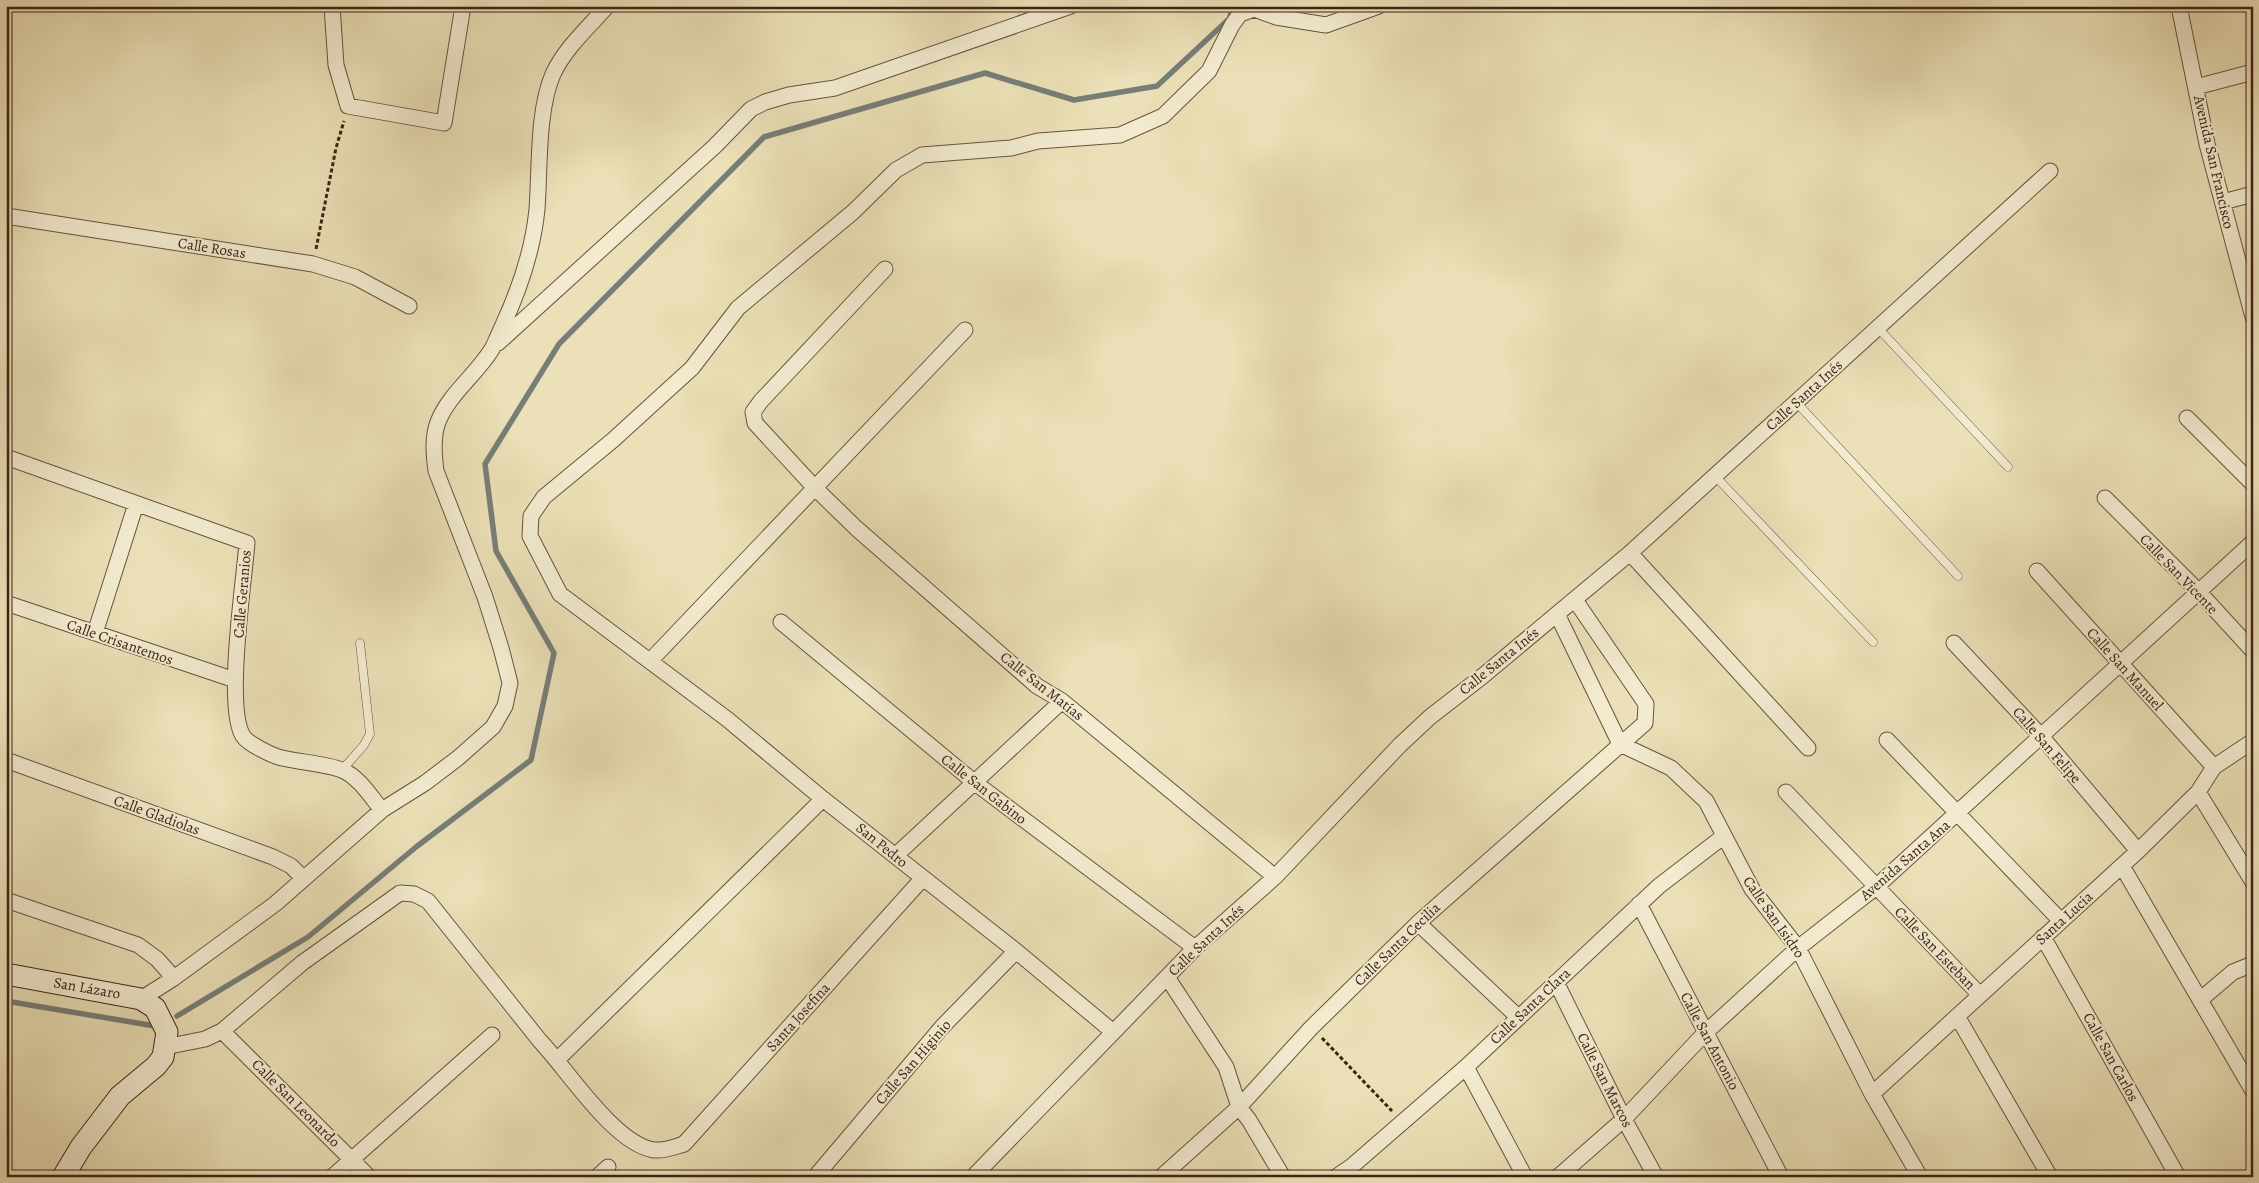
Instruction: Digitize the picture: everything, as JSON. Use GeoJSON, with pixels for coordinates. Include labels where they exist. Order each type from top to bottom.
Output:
{"type":"FeatureCollection","features":[{"type":"Feature","properties":{"kind":"main road","name":"San Lázaro"},"geometry":{"type":"LineString","coordinates":[[6,974],[141,999],[155,1008],[164,1032]]}},
{"type":"Feature","properties":{"kind":"main road"},"geometry":{"type":"LineString","coordinates":[[63,1177],[81,1147],[120,1096],[156,1066],[163,1057],[164,1032]]}},
{"type":"Feature","properties":{"kind":"street"},"geometry":{"type":"LineString","coordinates":[[332,6],[336,65],[348,106],[444,123],[463,6]]}},
{"type":"Feature","properties":{"kind":"street"},"geometry":{"type":"LineString","coordinates":[[492,349],[520,287],[531,250],[537,211],[543,123],[553,75],[568,51],[607,6]]}},
{"type":"Feature","properties":{"kind":"street"},"geometry":{"type":"LineString","coordinates":[[141,999],[174,978],[275,904],[382,810],[425,783],[458,758],[492,727],[505,706],[510,683],[501,648],[485,597],[436,471],[434,449],[437,424],[443,411],[492,349],[708,152],[752,108],[764,102],[788,95],[835,88],[1071,6]]}},
{"type":"Feature","properties":{"kind":"street","name":"San Pedro"},"geometry":{"type":"LineString","coordinates":[[1112,1031],[1016,951],[895,856],[727,719],[560,594],[530,536],[531,516],[544,497],[613,440],[692,368],[738,308],[853,212],[896,170],[922,155],[1011,148],[1038,141],[1120,136],[1163,116],[1210,71],[1232,25],[1240,14],[1254,9],[1276,17],[1326,25],[1379,6]]}},
{"type":"Feature","properties":{"kind":"street","name":"Avenida San Francisco"},"geometry":{"type":"LineString","coordinates":[[2179,6],[2207,144],[2253,317]]}},
{"type":"Feature","properties":{"kind":"street"},"geometry":{"type":"LineString","coordinates":[[2196,87],[2253,72]]}},
{"type":"Feature","properties":{"kind":"street","name":"Calle Santa Inés"},"geometry":{"type":"LineString","coordinates":[[973,1177],[1194,948],[1274,877],[1400,745],[1430,717],[1484,675],[1630,553],[2050,171]]}},
{"type":"Feature","properties":{"kind":"street"},"geometry":{"type":"LineString","coordinates":[[2223,202],[2253,194]]}},
{"type":"Feature","properties":{"kind":"street","name":"Calle Rosas"},"geometry":{"type":"LineString","coordinates":[[6,216],[313,264],[355,277],[409,306]]}},
{"type":"Feature","properties":{"kind":"street","name":"Calle San Matías"},"geometry":{"type":"LineString","coordinates":[[885,269],[761,401],[753,412],[755,423],[815,488],[856,528],[1037,686],[1062,701],[1274,877]]}},
{"type":"Feature","properties":{"kind":"street"},"geometry":{"type":"LineString","coordinates":[[650,660],[965,330]]}},
{"type":"Feature","properties":{"kind":"street"},"geometry":{"type":"LineString","coordinates":[[2187,418],[2253,484]]}},
{"type":"Feature","properties":{"kind":"street","name":"Calle Geranios"},"geometry":{"type":"LineString","coordinates":[[6,457],[247,543],[235,680],[238,720],[243,737],[279,758],[342,770],[360,784],[382,810]]}},
{"type":"Feature","properties":{"kind":"street","name":"Calle San Vicente"},"geometry":{"type":"LineString","coordinates":[[2105,498],[2198,591],[2253,651]]}},
{"type":"Feature","properties":{"kind":"street"},"geometry":{"type":"LineString","coordinates":[[95,633],[136,504]]}},
{"type":"Feature","properties":{"kind":"street","name":"Avenida Santa Ana"},"geometry":{"type":"LineString","coordinates":[[1558,1177],[1624,1119],[1705,1033],[1798,948],[1876,887],[2253,542]]}},
{"type":"Feature","properties":{"kind":"street"},"geometry":{"type":"LineString","coordinates":[[1630,553],[1808,748]]}},
{"type":"Feature","properties":{"kind":"street","name":"Calle San Manuel"},"geometry":{"type":"LineString","coordinates":[[2037,571],[2214,767]]}},
{"type":"Feature","properties":{"kind":"street","name":"Calle Santa Cecilia"},"geometry":{"type":"LineString","coordinates":[[1160,1177],[1239,1107],[1311,1028],[1418,923],[1645,723],[1646,704],[1575,600]]}},
{"type":"Feature","properties":{"kind":"street","name":"Calle Crisantemos"},"geometry":{"type":"LineString","coordinates":[[6,603],[235,680]]}},
{"type":"Feature","properties":{"kind":"street"},"geometry":{"type":"LineString","coordinates":[[1557,614],[1620,744]]}},
{"type":"Feature","properties":{"kind":"street","name":"Calle San Gabino"},"geometry":{"type":"LineString","coordinates":[[781,622],[974,782],[1194,948]]}},
{"type":"Feature","properties":{"kind":"street","name":"Calle San Felipe"},"geometry":{"type":"LineString","coordinates":[[1954,642],[2041,736],[2138,850]]}},
{"type":"Feature","properties":{"kind":"street"},"geometry":{"type":"LineString","coordinates":[[895,856],[1062,701]]}},
{"type":"Feature","properties":{"kind":"street"},"geometry":{"type":"LineString","coordinates":[[1887,740],[2061,922]]}},
{"type":"Feature","properties":{"kind":"street","name":"Santa Lucia"},"geometry":{"type":"LineString","coordinates":[[1872,1094],[2122,866],[2198,792],[2214,767],[2253,741]]}},
{"type":"Feature","properties":{"kind":"street","name":"Calle San Isidro"},"geometry":{"type":"LineString","coordinates":[[1620,744],[1671,768],[1706,801],[1752,889],[1798,948],[1872,1094],[1920,1177]]}},
{"type":"Feature","properties":{"kind":"street","name":"Calle Gladiolas"},"geometry":{"type":"LineString","coordinates":[[6,760],[273,857],[291,866],[304,878]]}},
{"type":"Feature","properties":{"kind":"street","name":"Calle San Esteban"},"geometry":{"type":"LineString","coordinates":[[1786,792],[1980,995]]}},
{"type":"Feature","properties":{"kind":"street"},"geometry":{"type":"LineString","coordinates":[[2198,792],[2253,882]]}},
{"type":"Feature","properties":{"kind":"street"},"geometry":{"type":"LineString","coordinates":[[164,1032],[205,1039],[222,1030],[302,963],[400,893],[414,894],[428,901],[540,1041],[558,1059],[823,798]]}},
{"type":"Feature","properties":{"kind":"street","name":"Calle Santa Clara"},"geometry":{"type":"LineString","coordinates":[[1336,1177],[1355,1172],[1403,1122],[1466,1067],[1639,904],[1659,886],[1724,836]]}},
{"type":"Feature","properties":{"kind":"street"},"geometry":{"type":"LineString","coordinates":[[2122,866],[2253,1091]]}},
{"type":"Feature","properties":{"kind":"street","name":"Santa Josefina"},"geometry":{"type":"LineString","coordinates":[[558,1059],[604,1117],[640,1146],[654,1150],[669,1149],[684,1144],[923,878]]}},
{"type":"Feature","properties":{"kind":"street"},"geometry":{"type":"LineString","coordinates":[[6,900],[138,945],[157,959],[174,978]]}},
{"type":"Feature","properties":{"kind":"street","name":"Calle San Antonio"},"geometry":{"type":"LineString","coordinates":[[1639,904],[1781,1177]]}},
{"type":"Feature","properties":{"kind":"street"},"geometry":{"type":"LineString","coordinates":[[1418,923],[1518,1017]]}},
{"type":"Feature","properties":{"kind":"street","name":"Calle San Carlos"},"geometry":{"type":"LineString","coordinates":[[2043,937],[2178,1177]]}},
{"type":"Feature","properties":{"kind":"street","name":"Calle San Higinio"},"geometry":{"type":"LineString","coordinates":[[815,1177],[942,1027],[1016,951]]}},
{"type":"Feature","properties":{"kind":"street"},"geometry":{"type":"LineString","coordinates":[[2200,1000],[2233,972],[2253,964]]}},
{"type":"Feature","properties":{"kind":"street"},"geometry":{"type":"LineString","coordinates":[[1167,977],[1226,1067],[1239,1107],[1249,1120],[1283,1177]]}},
{"type":"Feature","properties":{"kind":"street","name":"Calle San Marcos"},"geometry":{"type":"LineString","coordinates":[[1556,982],[1624,1119],[1656,1177]]}},
{"type":"Feature","properties":{"kind":"street"},"geometry":{"type":"LineString","coordinates":[[1957,1016],[2050,1177]]}},
{"type":"Feature","properties":{"kind":"street","name":"Calle San Leonardo"},"geometry":{"type":"LineString","coordinates":[[222,1030],[369,1177]]}},
{"type":"Feature","properties":{"kind":"street"},"geometry":{"type":"LineString","coordinates":[[332,1177],[492,1035]]}},
{"type":"Feature","properties":{"kind":"street"},"geometry":{"type":"LineString","coordinates":[[1466,1067],[1525,1177]]}},
{"type":"Feature","properties":{"kind":"lane"},"geometry":{"type":"LineString","coordinates":[[1878,328],[2008,467]]}},
{"type":"Feature","properties":{"kind":"lane"},"geometry":{"type":"LineString","coordinates":[[1796,402],[1958,576]]}},
{"type":"Feature","properties":{"kind":"lane"},"geometry":{"type":"LineString","coordinates":[[1715,476],[1873,642]]}},
{"type":"Feature","properties":{"kind":"lane"},"geometry":{"type":"LineString","coordinates":[[342,770],[364,745],[370,734],[360,643]]}},
{"type":"Feature","properties":{"kind":"path"},"geometry":{"type":"LineString","coordinates":[[313,264],[336,148],[348,106]]}},
{"type":"Feature","properties":{"kind":"path"},"geometry":{"type":"LineString","coordinates":[[1311,1028],[1354,1069],[1403,1122]]}},
{"type":"Feature","properties":{"kind":"waterway"},"geometry":{"type":"LineString","coordinates":[[177,1016],[308,937],[416,847],[531,760],[554,653],[496,551],[485,464],[559,344],[764,137],[985,73],[1074,100],[1157,86],[1230,18],[1232,6]]}},
{"type":"Feature","properties":{"kind":"waterway"},"geometry":{"type":"LineString","coordinates":[[6,1001],[155,1026]]}}]}
